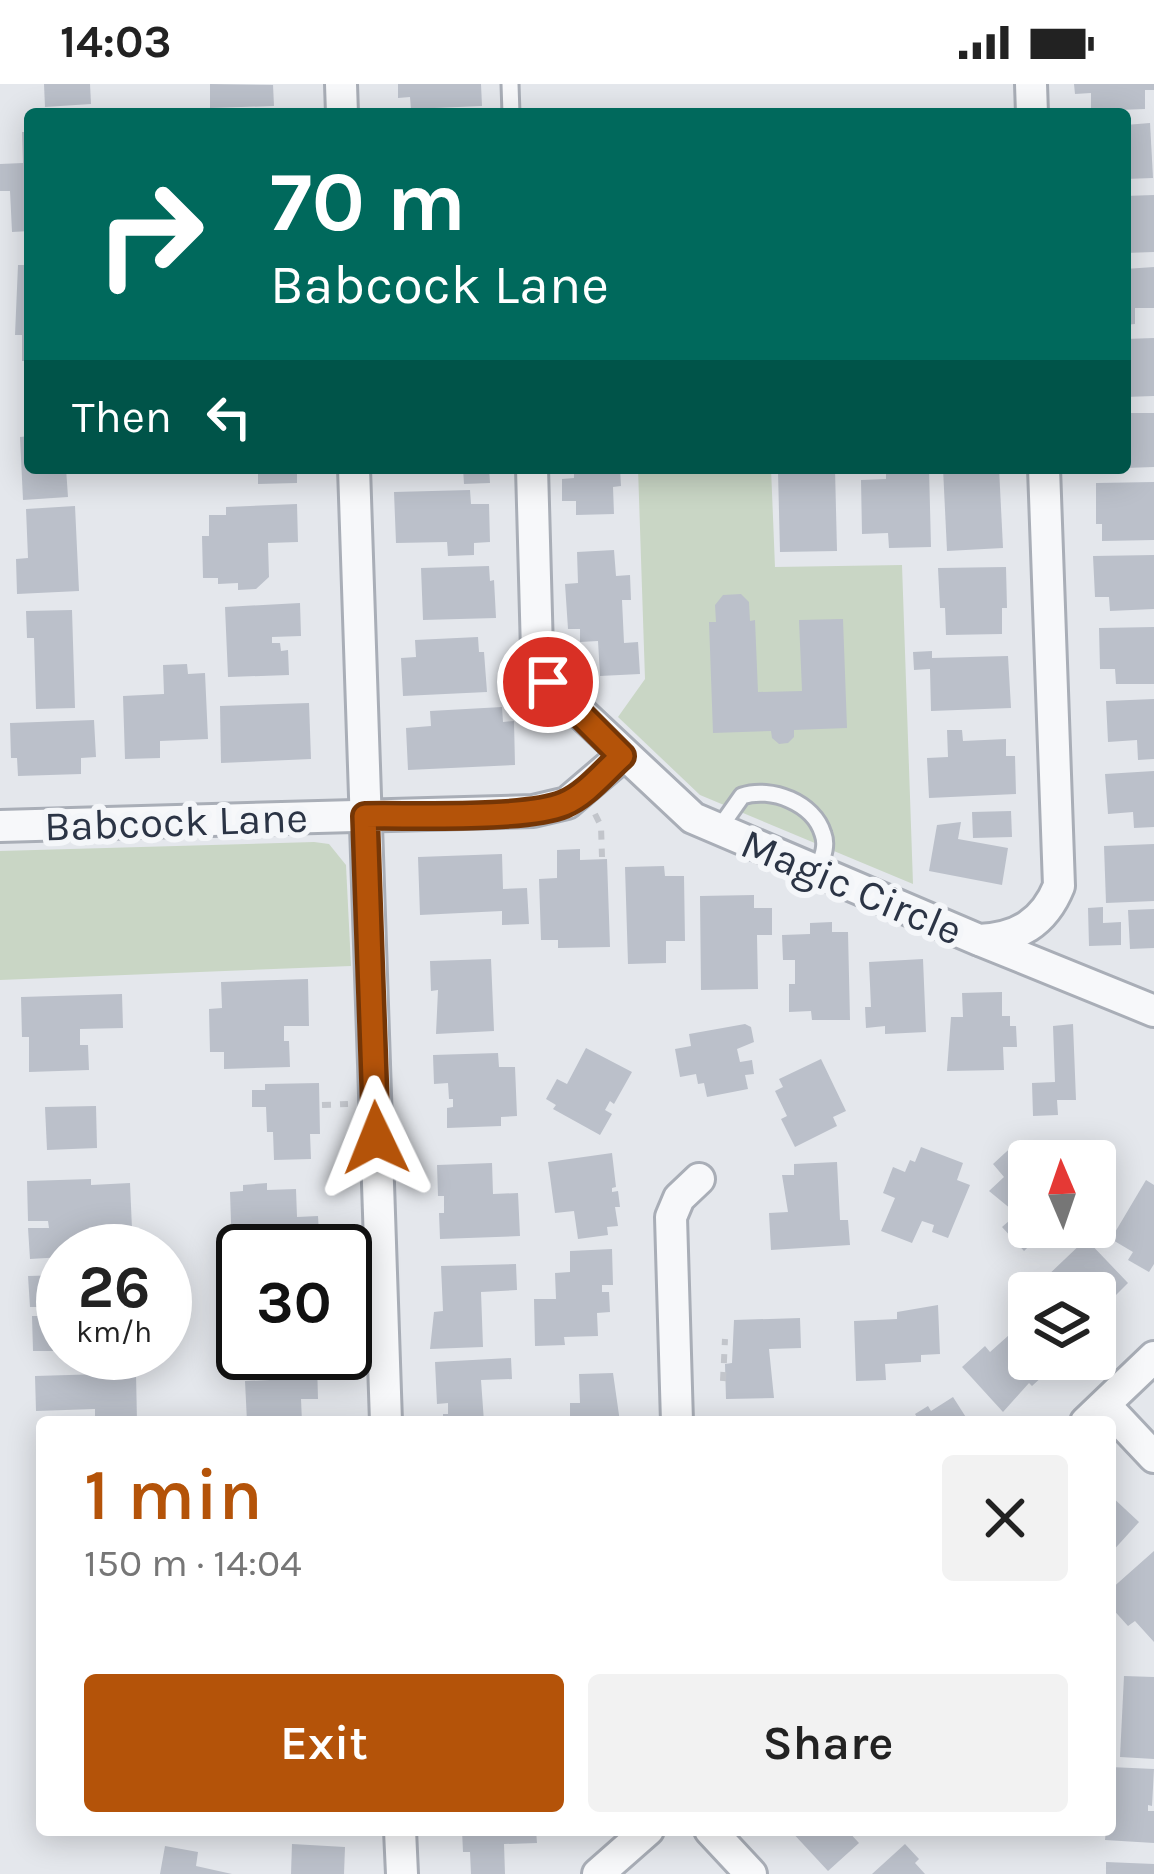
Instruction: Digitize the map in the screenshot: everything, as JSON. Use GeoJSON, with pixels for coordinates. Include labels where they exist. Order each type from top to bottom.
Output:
{"type":"FeatureCollection","features":[{"type":"Feature","properties":{"kind":"street"},"geometry":{"type":"LineString","coordinates":[[354,474],[386,1416]]}},
{"type":"Feature","properties":{"kind":"street","name":"Magic Circle"},"geometry":{"type":"LineString","coordinates":[[532,474],[537,651],[548,682],[677,807],[718,830],[979,940],[1026,930],[1059,886],[1044,474]]}},
{"type":"Feature","properties":{"kind":"street","name":"Babcock Lane"},"geometry":{"type":"LineString","coordinates":[[0,826],[545,809],[568,803],[622,756]]}},
{"type":"Feature","properties":{"kind":"street"},"geometry":{"type":"LineString","coordinates":[[979,940],[1154,1011]]}},
{"type":"Feature","properties":{"kind":"street"},"geometry":{"type":"LineString","coordinates":[[676,1416],[671,1217],[679,1198],[699,1179]]}},
{"type":"Feature","properties":{"kind":"street"},"geometry":{"type":"LineString","coordinates":[[1095,1413],[1154,1357]]}},
{"type":"Feature","properties":{"kind":"street"},"geometry":{"type":"LineString","coordinates":[[1116,1429],[1154,1457]]}},
{"type":"Feature","properties":{"kind":"street"},"geometry":{"type":"LineString","coordinates":[[400,1836],[402,1874]]}},
{"type":"Feature","properties":{"kind":"street"},"geometry":{"type":"LineString","coordinates":[[598,1874],[641,1836]]}},
{"type":"Feature","properties":{"kind":"street"},"geometry":{"type":"LineString","coordinates":[[716,1836],[752,1874]]}},
{"type":"Feature","properties":{"kind":"lane"},"geometry":{"type":"LineString","coordinates":[[718,830],[742,796],[778,795],[801,807],[824,835],[817,872]]}},
{"type":"Feature","properties":{"kind":"path"},"geometry":{"type":"LineString","coordinates":[[590,806],[601,826],[602,856]]}},
{"type":"Feature","properties":{"kind":"path"},"geometry":{"type":"LineString","coordinates":[[322,1105],[352,1104]]}},
{"type":"Feature","properties":{"kind":"path"},"geometry":{"type":"LineString","coordinates":[[723,1381],[725,1339]]}},
{"type":"Feature","properties":{"kind":"green space"},"geometry":{"type":"Polygon","coordinates":[[[638,474],[771,474],[775,567],[902,565],[913,884],[700,795],[618,717],[645,679],[638,474]]]}},
{"type":"Feature","properties":{"kind":"green space"},"geometry":{"type":"Polygon","coordinates":[[[329,844],[346,865],[351,966],[0,980],[0,851],[329,844]]]}},
{"type":"Feature","properties":{"kind":"building"},"geometry":{"type":"Polygon","coordinates":[[[44,84],[90,84],[91,104],[45,107],[44,84]]]}},
{"type":"Feature","properties":{"kind":"building"},"geometry":{"type":"Polygon","coordinates":[[[210,84],[273,85],[274,106],[210,108],[210,84]]]}},
{"type":"Feature","properties":{"kind":"building"},"geometry":{"type":"Polygon","coordinates":[[[398,84],[481,84],[482,106],[411,108],[410,97],[398,98],[398,84]]]}},
{"type":"Feature","properties":{"kind":"building"},"geometry":{"type":"Polygon","coordinates":[[[1074,84],[1154,84],[1154,90],[1145,90],[1145,109],[1091,108],[1091,93],[1075,94],[1074,84]]]}},
{"type":"Feature","properties":{"kind":"building"},"geometry":{"type":"Polygon","coordinates":[[[1150,123],[1153,178],[1131,179],[1131,125],[1150,123]]]}},
{"type":"Feature","properties":{"kind":"building"},"geometry":{"type":"Polygon","coordinates":[[[24,132],[24,231],[12,232],[10,191],[0,191],[0,164],[23,163],[24,132]]]}},
{"type":"Feature","properties":{"kind":"building"},"geometry":{"type":"Polygon","coordinates":[[[1154,195],[1154,252],[1131,253],[1131,196],[1154,195]]]}},
{"type":"Feature","properties":{"kind":"building"},"geometry":{"type":"Polygon","coordinates":[[[18,265],[24,265],[24,361],[22,335],[15,335],[18,265]]]}},
{"type":"Feature","properties":{"kind":"building"},"geometry":{"type":"Polygon","coordinates":[[[1154,267],[1154,308],[1135,308],[1135,324],[1131,324],[1131,269],[1154,267]]]}},
{"type":"Feature","properties":{"kind":"building"},"geometry":{"type":"Polygon","coordinates":[[[1154,338],[1154,396],[1131,397],[1131,339],[1154,338]]]}},
{"type":"Feature","properties":{"kind":"building"},"geometry":{"type":"Polygon","coordinates":[[[1131,413],[1154,413],[1154,467],[1131,468],[1131,413]]]}},
{"type":"Feature","properties":{"kind":"building"},"geometry":{"type":"Polygon","coordinates":[[[20,437],[24,437],[24,474],[66,474],[68,497],[23,500],[20,437]]]}},
{"type":"Feature","properties":{"kind":"building"},"geometry":{"type":"Polygon","coordinates":[[[258,474],[297,474],[297,483],[258,484],[258,474]]]}},
{"type":"Feature","properties":{"kind":"building"},"geometry":{"type":"Polygon","coordinates":[[[463,474],[489,474],[490,483],[464,484],[463,474]]]}},
{"type":"Feature","properties":{"kind":"building"},"geometry":{"type":"Polygon","coordinates":[[[574,474],[620,474],[621,486],[613,487],[614,514],[576,515],[576,501],[562,501],[562,479],[574,478],[574,474]]]}},
{"type":"Feature","properties":{"kind":"building"},"geometry":{"type":"Polygon","coordinates":[[[778,474],[835,474],[837,551],[780,552],[778,474]]]}},
{"type":"Feature","properties":{"kind":"building"},"geometry":{"type":"Polygon","coordinates":[[[886,474],[929,474],[931,547],[889,548],[888,533],[862,534],[861,480],[886,479],[886,474]]]}},
{"type":"Feature","properties":{"kind":"building"},"geometry":{"type":"Polygon","coordinates":[[[943,474],[999,474],[1003,548],[947,551],[943,474]]]}},
{"type":"Feature","properties":{"kind":"building"},"geometry":{"type":"Polygon","coordinates":[[[1154,482],[1154,540],[1102,541],[1102,524],[1096,524],[1096,483],[1154,482]]]}},
{"type":"Feature","properties":{"kind":"building"},"geometry":{"type":"Polygon","coordinates":[[[470,490],[471,504],[489,504],[490,542],[474,543],[474,555],[448,556],[447,542],[396,543],[394,492],[470,490]]]}},
{"type":"Feature","properties":{"kind":"building"},"geometry":{"type":"Polygon","coordinates":[[[297,504],[298,542],[268,543],[269,577],[256,589],[238,590],[238,583],[218,584],[218,578],[203,578],[202,536],[209,536],[209,515],[226,515],[226,507],[297,504]]]}},
{"type":"Feature","properties":{"kind":"building"},"geometry":{"type":"Polygon","coordinates":[[[75,506],[79,591],[17,594],[16,559],[28,558],[26,509],[75,506]]]}},
{"type":"Feature","properties":{"kind":"building"},"geometry":{"type":"Polygon","coordinates":[[[614,550],[616,576],[630,575],[631,600],[622,600],[624,643],[638,642],[640,674],[600,676],[598,641],[580,642],[580,629],[568,629],[565,584],[578,583],[577,552],[614,550]]]}},
{"type":"Feature","properties":{"kind":"building"},"geometry":{"type":"Polygon","coordinates":[[[1154,555],[1154,609],[1110,611],[1109,597],[1095,597],[1093,556],[1154,555]]]}},
{"type":"Feature","properties":{"kind":"building"},"geometry":{"type":"Polygon","coordinates":[[[489,566],[496,618],[423,620],[421,568],[489,566]]]}},
{"type":"Feature","properties":{"kind":"building"},"geometry":{"type":"Polygon","coordinates":[[[1006,567],[1002,634],[946,635],[938,568],[1006,567]]]}},
{"type":"Feature","properties":{"kind":"building"},"geometry":{"type":"Polygon","coordinates":[[[741,594],[749,602],[750,621],[755,620],[758,692],[802,691],[799,620],[843,619],[847,728],[794,730],[788,743],[779,744],[771,731],[713,733],[709,622],[716,622],[715,605],[723,595],[741,594]]]}},
{"type":"Feature","properties":{"kind":"building"},"geometry":{"type":"Polygon","coordinates":[[[300,603],[301,636],[272,637],[281,651],[288,650],[289,675],[228,677],[225,607],[300,603]]]}},
{"type":"Feature","properties":{"kind":"building"},"geometry":{"type":"Polygon","coordinates":[[[72,610],[75,708],[36,709],[34,638],[27,638],[26,611],[72,610]]]}},
{"type":"Feature","properties":{"kind":"building"},"geometry":{"type":"Polygon","coordinates":[[[1154,627],[1154,684],[1116,684],[1115,669],[1100,669],[1099,628],[1154,627]]]}},
{"type":"Feature","properties":{"kind":"building"},"geometry":{"type":"Polygon","coordinates":[[[478,637],[487,692],[403,696],[401,658],[416,657],[415,640],[478,637]]]}},
{"type":"Feature","properties":{"kind":"building"},"geometry":{"type":"Polygon","coordinates":[[[932,651],[932,658],[1008,656],[1011,708],[931,711],[930,669],[914,670],[913,652],[932,651]]]}},
{"type":"Feature","properties":{"kind":"building"},"geometry":{"type":"Polygon","coordinates":[[[187,664],[188,674],[205,673],[208,739],[160,741],[160,758],[125,759],[123,696],[164,694],[163,665],[187,664]]]}},
{"type":"Feature","properties":{"kind":"building"},"geometry":{"type":"Polygon","coordinates":[[[1154,699],[1154,759],[1138,760],[1137,740],[1108,742],[1106,701],[1154,699]]]}},
{"type":"Feature","properties":{"kind":"building"},"geometry":{"type":"Polygon","coordinates":[[[309,703],[311,759],[221,763],[220,706],[309,703]]]}},
{"type":"Feature","properties":{"kind":"building"},"geometry":{"type":"Polygon","coordinates":[[[502,707],[503,722],[514,721],[515,765],[408,770],[406,728],[431,726],[430,711],[502,707]]]}},
{"type":"Feature","properties":{"kind":"building"},"geometry":{"type":"Polygon","coordinates":[[[94,720],[96,757],[81,758],[81,774],[18,776],[17,758],[11,758],[10,723],[94,720]]]}},
{"type":"Feature","properties":{"kind":"building"},"geometry":{"type":"Polygon","coordinates":[[[947,730],[962,730],[963,741],[1006,739],[1006,756],[1015,756],[1016,794],[929,798],[927,758],[948,757],[947,730]]]}},
{"type":"Feature","properties":{"kind":"building"},"geometry":{"type":"Polygon","coordinates":[[[1154,771],[1154,827],[1134,828],[1133,812],[1108,814],[1105,774],[1154,771]]]}},
{"type":"Feature","properties":{"kind":"building"},"geometry":{"type":"Polygon","coordinates":[[[1011,811],[1012,837],[973,838],[972,812],[1011,811]]]}},
{"type":"Feature","properties":{"kind":"building"},"geometry":{"type":"Polygon","coordinates":[[[961,822],[958,839],[1008,848],[1002,885],[929,871],[937,825],[961,822]]]}},
{"type":"Feature","properties":{"kind":"building"},"geometry":{"type":"Polygon","coordinates":[[[1154,844],[1154,901],[1106,903],[1104,846],[1154,844]]]}},
{"type":"Feature","properties":{"kind":"building"},"geometry":{"type":"Polygon","coordinates":[[[580,849],[580,860],[607,859],[610,947],[558,948],[558,940],[541,940],[539,879],[557,878],[557,850],[580,849]]]}},
{"type":"Feature","properties":{"kind":"building"},"geometry":{"type":"Polygon","coordinates":[[[502,854],[503,889],[527,888],[529,924],[502,925],[502,911],[420,915],[418,857],[502,854]]]}},
{"type":"Feature","properties":{"kind":"building"},"geometry":{"type":"Polygon","coordinates":[[[664,866],[665,876],[684,876],[685,941],[666,941],[666,963],[628,964],[625,867],[664,866]]]}},
{"type":"Feature","properties":{"kind":"building"},"geometry":{"type":"Polygon","coordinates":[[[754,895],[754,908],[772,908],[772,935],[757,935],[758,989],[701,990],[700,896],[754,895]]]}},
{"type":"Feature","properties":{"kind":"building"},"geometry":{"type":"Polygon","coordinates":[[[1103,907],[1103,923],[1121,922],[1121,945],[1089,946],[1088,908],[1103,907]]]}},
{"type":"Feature","properties":{"kind":"building"},"geometry":{"type":"Polygon","coordinates":[[[1154,909],[1154,948],[1130,949],[1128,910],[1154,909]]]}},
{"type":"Feature","properties":{"kind":"building"},"geometry":{"type":"Polygon","coordinates":[[[832,922],[832,932],[848,932],[850,1020],[812,1020],[811,1011],[789,1012],[795,960],[783,960],[782,935],[810,934],[810,923],[832,922]]]}},
{"type":"Feature","properties":{"kind":"building"},"geometry":{"type":"Polygon","coordinates":[[[491,959],[494,1031],[436,1034],[438,990],[431,991],[430,961],[491,959]]]}},
{"type":"Feature","properties":{"kind":"building"},"geometry":{"type":"Polygon","coordinates":[[[923,959],[926,1032],[885,1034],[885,1026],[866,1028],[865,1007],[871,1007],[869,962],[923,959]]]}},
{"type":"Feature","properties":{"kind":"building"},"geometry":{"type":"Polygon","coordinates":[[[308,979],[309,1026],[284,1026],[290,1067],[224,1069],[224,1052],[210,1052],[209,1009],[222,1008],[221,982],[308,979]]]}},
{"type":"Feature","properties":{"kind":"building"},"geometry":{"type":"Polygon","coordinates":[[[1002,992],[1002,1016],[1010,1016],[1010,1026],[1016,1026],[1017,1047],[1003,1047],[1004,1070],[947,1071],[951,1017],[963,1017],[962,993],[1002,992]]]}},
{"type":"Feature","properties":{"kind":"building"},"geometry":{"type":"Polygon","coordinates":[[[122,994],[123,1028],[80,1029],[80,1045],[88,1045],[89,1070],[29,1072],[29,1037],[22,1037],[21,997],[122,994]]]}},
{"type":"Feature","properties":{"kind":"building"},"geometry":{"type":"Polygon","coordinates":[[[745,1024],[751,1027],[754,1042],[737,1049],[740,1062],[752,1060],[754,1074],[745,1075],[748,1089],[707,1097],[696,1074],[680,1077],[675,1049],[691,1046],[689,1034],[745,1024]]]}},
{"type":"Feature","properties":{"kind":"building"},"geometry":{"type":"Polygon","coordinates":[[[1073,1024],[1076,1100],[1057,1100],[1058,1115],[1033,1116],[1032,1083],[1055,1082],[1053,1026],[1073,1024]]]}},
{"type":"Feature","properties":{"kind":"building"},"geometry":{"type":"Polygon","coordinates":[[[586,1048],[632,1072],[614,1104],[610,1101],[605,1110],[612,1114],[600,1135],[553,1109],[556,1105],[546,1099],[557,1079],[567,1084],[586,1048]]]}},
{"type":"Feature","properties":{"kind":"building"},"geometry":{"type":"Polygon","coordinates":[[[498,1053],[499,1067],[515,1067],[517,1116],[501,1117],[501,1126],[447,1128],[447,1108],[453,1107],[453,1099],[449,1099],[448,1083],[434,1084],[433,1055],[498,1053]]]}},
{"type":"Feature","properties":{"kind":"building"},"geometry":{"type":"Polygon","coordinates":[[[821,1059],[846,1111],[833,1117],[837,1126],[795,1147],[781,1119],[787,1116],[775,1091],[783,1087],[779,1079],[821,1059]]]}},
{"type":"Feature","properties":{"kind":"building"},"geometry":{"type":"Polygon","coordinates":[[[319,1083],[320,1134],[310,1134],[311,1159],[274,1160],[266,1107],[252,1107],[252,1090],[265,1090],[265,1084],[319,1083]]]}},
{"type":"Feature","properties":{"kind":"building"},"geometry":{"type":"Polygon","coordinates":[[[96,1106],[97,1148],[47,1150],[45,1107],[96,1106]]]}},
{"type":"Feature","properties":{"kind":"building"},"geometry":{"type":"Polygon","coordinates":[[[921,1147],[963,1163],[957,1180],[970,1185],[948,1238],[932,1232],[934,1225],[922,1221],[912,1243],[881,1231],[895,1198],[883,1193],[893,1167],[905,1172],[921,1147]]]}},
{"type":"Feature","properties":{"kind":"building"},"geometry":{"type":"Polygon","coordinates":[[[1008,1150],[1008,1207],[989,1191],[1004,1177],[993,1164],[1008,1150]]]}},
{"type":"Feature","properties":{"kind":"building"},"geometry":{"type":"Polygon","coordinates":[[[612,1153],[618,1226],[607,1227],[608,1235],[578,1239],[574,1211],[555,1213],[548,1162],[612,1153]]]}},
{"type":"Feature","properties":{"kind":"building"},"geometry":{"type":"Polygon","coordinates":[[[837,1162],[840,1220],[848,1220],[850,1245],[771,1250],[769,1213],[788,1212],[782,1175],[794,1175],[794,1164],[837,1162]]]}},
{"type":"Feature","properties":{"kind":"building"},"geometry":{"type":"Polygon","coordinates":[[[492,1163],[493,1194],[518,1193],[520,1236],[440,1239],[444,1196],[438,1196],[437,1165],[492,1163]]]}},
{"type":"Feature","properties":{"kind":"building"},"geometry":{"type":"Polygon","coordinates":[[[1146,1180],[1154,1185],[1154,1264],[1149,1272],[1128,1260],[1133,1252],[1116,1242],[1116,1231],[1146,1180]]]}},
{"type":"Feature","properties":{"kind":"building"},"geometry":{"type":"Polygon","coordinates":[[[27,1181],[130,1183],[132,1224],[28,1221],[27,1181]]]}},
{"type":"Feature","properties":{"kind":"building"},"geometry":{"type":"Polygon","coordinates":[[[267,1183],[267,1190],[296,1189],[297,1217],[318,1216],[318,1224],[231,1224],[230,1192],[243,1191],[243,1185],[267,1183]]]}},
{"type":"Feature","properties":{"kind":"building"},"geometry":{"type":"Polygon","coordinates":[[[28,1228],[36,1228],[36,1259],[30,1259],[28,1228]]]}},
{"type":"Feature","properties":{"kind":"building"},"geometry":{"type":"Polygon","coordinates":[[[1077,1248],[1095,1248],[1128,1283],[1116,1295],[1116,1272],[1051,1272],[1077,1248]]]}},
{"type":"Feature","properties":{"kind":"building"},"geometry":{"type":"Polygon","coordinates":[[[612,1249],[613,1285],[602,1285],[602,1292],[609,1292],[610,1312],[597,1313],[598,1336],[564,1337],[565,1345],[535,1346],[534,1299],[556,1299],[555,1273],[570,1272],[570,1251],[612,1249]]]}},
{"type":"Feature","properties":{"kind":"building"},"geometry":{"type":"Polygon","coordinates":[[[516,1264],[517,1290],[481,1292],[483,1347],[430,1349],[434,1312],[443,1311],[441,1266],[516,1264]]]}},
{"type":"Feature","properties":{"kind":"building"},"geometry":{"type":"Polygon","coordinates":[[[28,1276],[36,1276],[36,1307],[30,1307],[28,1276]]]}},
{"type":"Feature","properties":{"kind":"building"},"geometry":{"type":"Polygon","coordinates":[[[938,1305],[940,1354],[921,1355],[921,1362],[885,1364],[886,1380],[856,1381],[854,1321],[897,1319],[897,1312],[938,1305]]]}},
{"type":"Feature","properties":{"kind":"building"},"geometry":{"type":"Polygon","coordinates":[[[32,1316],[36,1316],[36,1351],[33,1351],[32,1316]]]}},
{"type":"Feature","properties":{"kind":"building"},"geometry":{"type":"Polygon","coordinates":[[[800,1318],[801,1348],[769,1349],[774,1398],[726,1399],[725,1364],[732,1363],[734,1320],[800,1318]]]}},
{"type":"Feature","properties":{"kind":"building"},"geometry":{"type":"Polygon","coordinates":[[[1008,1336],[1008,1380],[1039,1380],[1032,1386],[1029,1383],[1003,1412],[962,1367],[985,1346],[990,1352],[1008,1336]]]}},
{"type":"Feature","properties":{"kind":"building"},"geometry":{"type":"Polygon","coordinates":[[[511,1358],[512,1379],[481,1380],[484,1416],[443,1416],[448,1414],[448,1403],[437,1404],[435,1362],[511,1358]]]}},
{"type":"Feature","properties":{"kind":"building"},"geometry":{"type":"Polygon","coordinates":[[[613,1373],[619,1416],[570,1416],[570,1403],[580,1403],[579,1374],[613,1373]]]}},
{"type":"Feature","properties":{"kind":"building"},"geometry":{"type":"Polygon","coordinates":[[[35,1376],[36,1380],[136,1380],[137,1416],[95,1416],[95,1409],[36,1411],[35,1376]]]}},
{"type":"Feature","properties":{"kind":"building"},"geometry":{"type":"Polygon","coordinates":[[[317,1380],[318,1399],[301,1399],[302,1416],[247,1416],[245,1381],[317,1380]]]}},
{"type":"Feature","properties":{"kind":"building"},"geometry":{"type":"Polygon","coordinates":[[[953,1397],[965,1416],[915,1414],[928,1406],[931,1411],[953,1397]]]}},
{"type":"Feature","properties":{"kind":"building"},"geometry":{"type":"Polygon","coordinates":[[[1116,1501],[1139,1522],[1116,1547],[1116,1501]]]}},
{"type":"Feature","properties":{"kind":"building"},"geometry":{"type":"Polygon","coordinates":[[[1154,1551],[1154,1642],[1135,1621],[1128,1626],[1116,1613],[1116,1585],[1154,1551]]]}},
{"type":"Feature","properties":{"kind":"building"},"geometry":{"type":"Polygon","coordinates":[[[1124,1676],[1154,1677],[1154,1759],[1120,1757],[1124,1676]]]}},
{"type":"Feature","properties":{"kind":"building"},"geometry":{"type":"Polygon","coordinates":[[[1116,1767],[1154,1769],[1148,1811],[1154,1811],[1154,1843],[1105,1840],[1105,1836],[1116,1836],[1116,1767]]]}},
{"type":"Feature","properties":{"kind":"building"},"geometry":{"type":"Polygon","coordinates":[[[462,1836],[536,1836],[537,1843],[504,1844],[505,1874],[471,1874],[470,1852],[463,1852],[462,1836]]]}},
{"type":"Feature","properties":{"kind":"building"},"geometry":{"type":"Polygon","coordinates":[[[796,1836],[853,1836],[859,1843],[828,1871],[796,1836]]]}},
{"type":"Feature","properties":{"kind":"building"},"geometry":{"type":"Polygon","coordinates":[[[292,1844],[345,1847],[344,1874],[291,1874],[292,1844]]]}},
{"type":"Feature","properties":{"kind":"building"},"geometry":{"type":"Polygon","coordinates":[[[905,1844],[925,1874],[872,1874],[905,1844]]]}},
{"type":"Feature","properties":{"kind":"building"},"geometry":{"type":"Polygon","coordinates":[[[165,1846],[198,1852],[196,1866],[232,1874],[160,1874],[165,1846]]]}},
{"type":"Feature","properties":{"kind":"building"},"geometry":{"type":"Polygon","coordinates":[[[1106,1862],[1154,1864],[1154,1874],[1106,1874],[1106,1862]]]}},
{"type":"Feature","properties":{"kind":"route"},"geometry":{"type":"LineString","coordinates":[[376,1138],[365,816],[533,811],[568,803],[581,794],[622,756],[548,682]]}}]}
